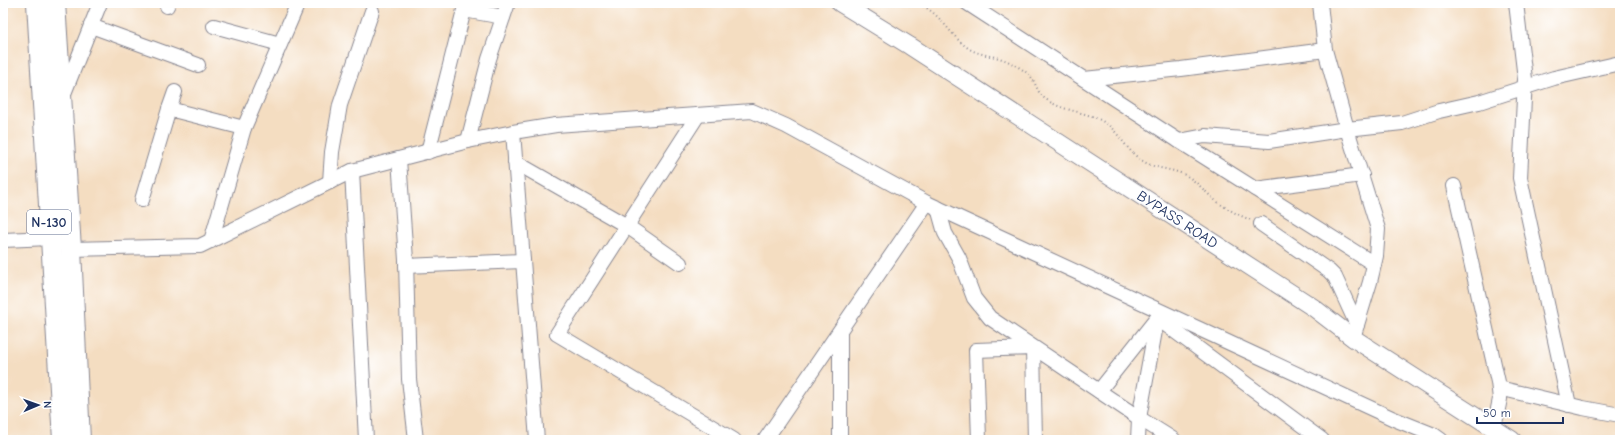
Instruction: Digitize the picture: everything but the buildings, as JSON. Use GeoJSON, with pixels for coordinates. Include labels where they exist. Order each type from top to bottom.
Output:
{"type":"FeatureCollection","features":[{"type":"Feature","properties":{"kind":"highway","name":"N-130"},"geometry":{"type":"LineString","coordinates":[[37,3],[63,440]]}},
{"type":"Feature","properties":{"kind":"highway","name":"N-130"},"geometry":{"type":"LineString","coordinates":[[55,3],[71,249],[80,440]]}},
{"type":"Feature","properties":{"kind":"main road","name":"BYPASS ROAD"},"geometry":{"type":"LineString","coordinates":[[840,3],[910,46],[1314,308],[1355,332],[1512,440]]}},
{"type":"Feature","properties":{"kind":"street"},"geometry":{"type":"LineString","coordinates":[[61,102],[100,3]]}},
{"type":"Feature","properties":{"kind":"street"},"geometry":{"type":"LineString","coordinates":[[211,241],[244,128],[298,3]]}},
{"type":"Feature","properties":{"kind":"street"},"geometry":{"type":"LineString","coordinates":[[468,141],[489,58],[508,3]]}},
{"type":"Feature","properties":{"kind":"street"},"geometry":{"type":"LineString","coordinates":[[967,3],[1179,141],[1374,264]]}},
{"type":"Feature","properties":{"kind":"street"},"geometry":{"type":"LineString","coordinates":[[1320,3],[1325,50],[1347,129],[1378,229],[1374,264],[1355,332]]}},
{"type":"Feature","properties":{"kind":"street"},"geometry":{"type":"LineString","coordinates":[[1516,3],[1525,79],[1520,178],[1569,405]]}},
{"type":"Feature","properties":{"kind":"street"},"geometry":{"type":"LineString","coordinates":[[330,182],[332,152],[340,105],[372,10]]}},
{"type":"Feature","properties":{"kind":"street"},"geometry":{"type":"LineString","coordinates":[[428,152],[464,10],[504,17]]}},
{"type":"Feature","properties":{"kind":"street"},"geometry":{"type":"LineString","coordinates":[[91,26],[198,65]]}},
{"type":"Feature","properties":{"kind":"street"},"geometry":{"type":"LineString","coordinates":[[214,26],[280,44]]}},
{"type":"Feature","properties":{"kind":"street"},"geometry":{"type":"LineString","coordinates":[[1084,79],[1181,69],[1325,50]]}},
{"type":"Feature","properties":{"kind":"street"},"geometry":{"type":"LineString","coordinates":[[1179,141],[1205,136],[1269,141],[1402,122],[1439,111],[1479,102],[1525,86],[1554,78],[1620,63]]}},
{"type":"Feature","properties":{"kind":"street"},"geometry":{"type":"LineString","coordinates":[[142,200],[175,92]]}},
{"type":"Feature","properties":{"kind":"street"},"geometry":{"type":"LineString","coordinates":[[169,109],[244,128]]}},
{"type":"Feature","properties":{"kind":"street"},"geometry":{"type":"LineString","coordinates":[[71,249],[200,246],[352,171],[468,141],[556,125],[752,112],[786,126],[932,205],[1159,315],[1387,416],[1434,435],[1441,440]]}},
{"type":"Feature","properties":{"kind":"street"},"geometry":{"type":"LineString","coordinates":[[698,115],[557,334],[719,436],[734,440]]}},
{"type":"Feature","properties":{"kind":"street"},"geometry":{"type":"LineString","coordinates":[[513,132],[537,440]]}},
{"type":"Feature","properties":{"kind":"street"},"geometry":{"type":"LineString","coordinates":[[399,159],[406,266],[409,379],[416,440]]}},
{"type":"Feature","properties":{"kind":"street"},"geometry":{"type":"LineString","coordinates":[[515,162],[627,226],[680,263]]}},
{"type":"Feature","properties":{"kind":"street"},"geometry":{"type":"LineString","coordinates":[[352,171],[366,440]]}},
{"type":"Feature","properties":{"kind":"street"},"geometry":{"type":"LineString","coordinates":[[1255,189],[1362,175]]}},
{"type":"Feature","properties":{"kind":"street"},"geometry":{"type":"LineString","coordinates":[[1454,186],[1499,388],[1500,399],[1494,428]]}},
{"type":"Feature","properties":{"kind":"street"},"geometry":{"type":"LineString","coordinates":[[765,440],[840,332],[932,205]]}},
{"type":"Feature","properties":{"kind":"street"},"geometry":{"type":"LineString","coordinates":[[932,205],[959,258],[974,298],[990,318],[1033,348],[1174,440]]}},
{"type":"Feature","properties":{"kind":"street"},"geometry":{"type":"LineString","coordinates":[[1261,224],[1329,271],[1335,278],[1355,332]]}},
{"type":"Feature","properties":{"kind":"street"},"geometry":{"type":"LineString","coordinates":[[3,240],[50,238]]}},
{"type":"Feature","properties":{"kind":"street"},"geometry":{"type":"LineString","coordinates":[[406,266],[523,261]]}},
{"type":"Feature","properties":{"kind":"street"},"geometry":{"type":"LineString","coordinates":[[1099,391],[1159,315]]}},
{"type":"Feature","properties":{"kind":"street"},"geometry":{"type":"LineString","coordinates":[[1138,440],[1139,418],[1159,315]]}},
{"type":"Feature","properties":{"kind":"street"},"geometry":{"type":"LineString","coordinates":[[1159,315],[1322,440]]}},
{"type":"Feature","properties":{"kind":"street"},"geometry":{"type":"LineString","coordinates":[[840,332],[840,440]]}},
{"type":"Feature","properties":{"kind":"street"},"geometry":{"type":"LineString","coordinates":[[979,440],[976,350],[1033,348]]}},
{"type":"Feature","properties":{"kind":"street"},"geometry":{"type":"LineString","coordinates":[[1033,348],[1035,440]]}},
{"type":"Feature","properties":{"kind":"street"},"geometry":{"type":"LineString","coordinates":[[1499,388],[1569,405],[1620,415]]}},
{"type":"Feature","properties":{"kind":"path"},"geometry":{"type":"LineString","coordinates":[[916,3],[935,14],[944,22],[958,41],[970,50],[982,55],[1001,58],[1023,71],[1031,77],[1043,97],[1067,110],[1091,116],[1102,121],[1115,130],[1129,149],[1146,163],[1155,168],[1183,174],[1238,216],[1261,224]]}}]}
